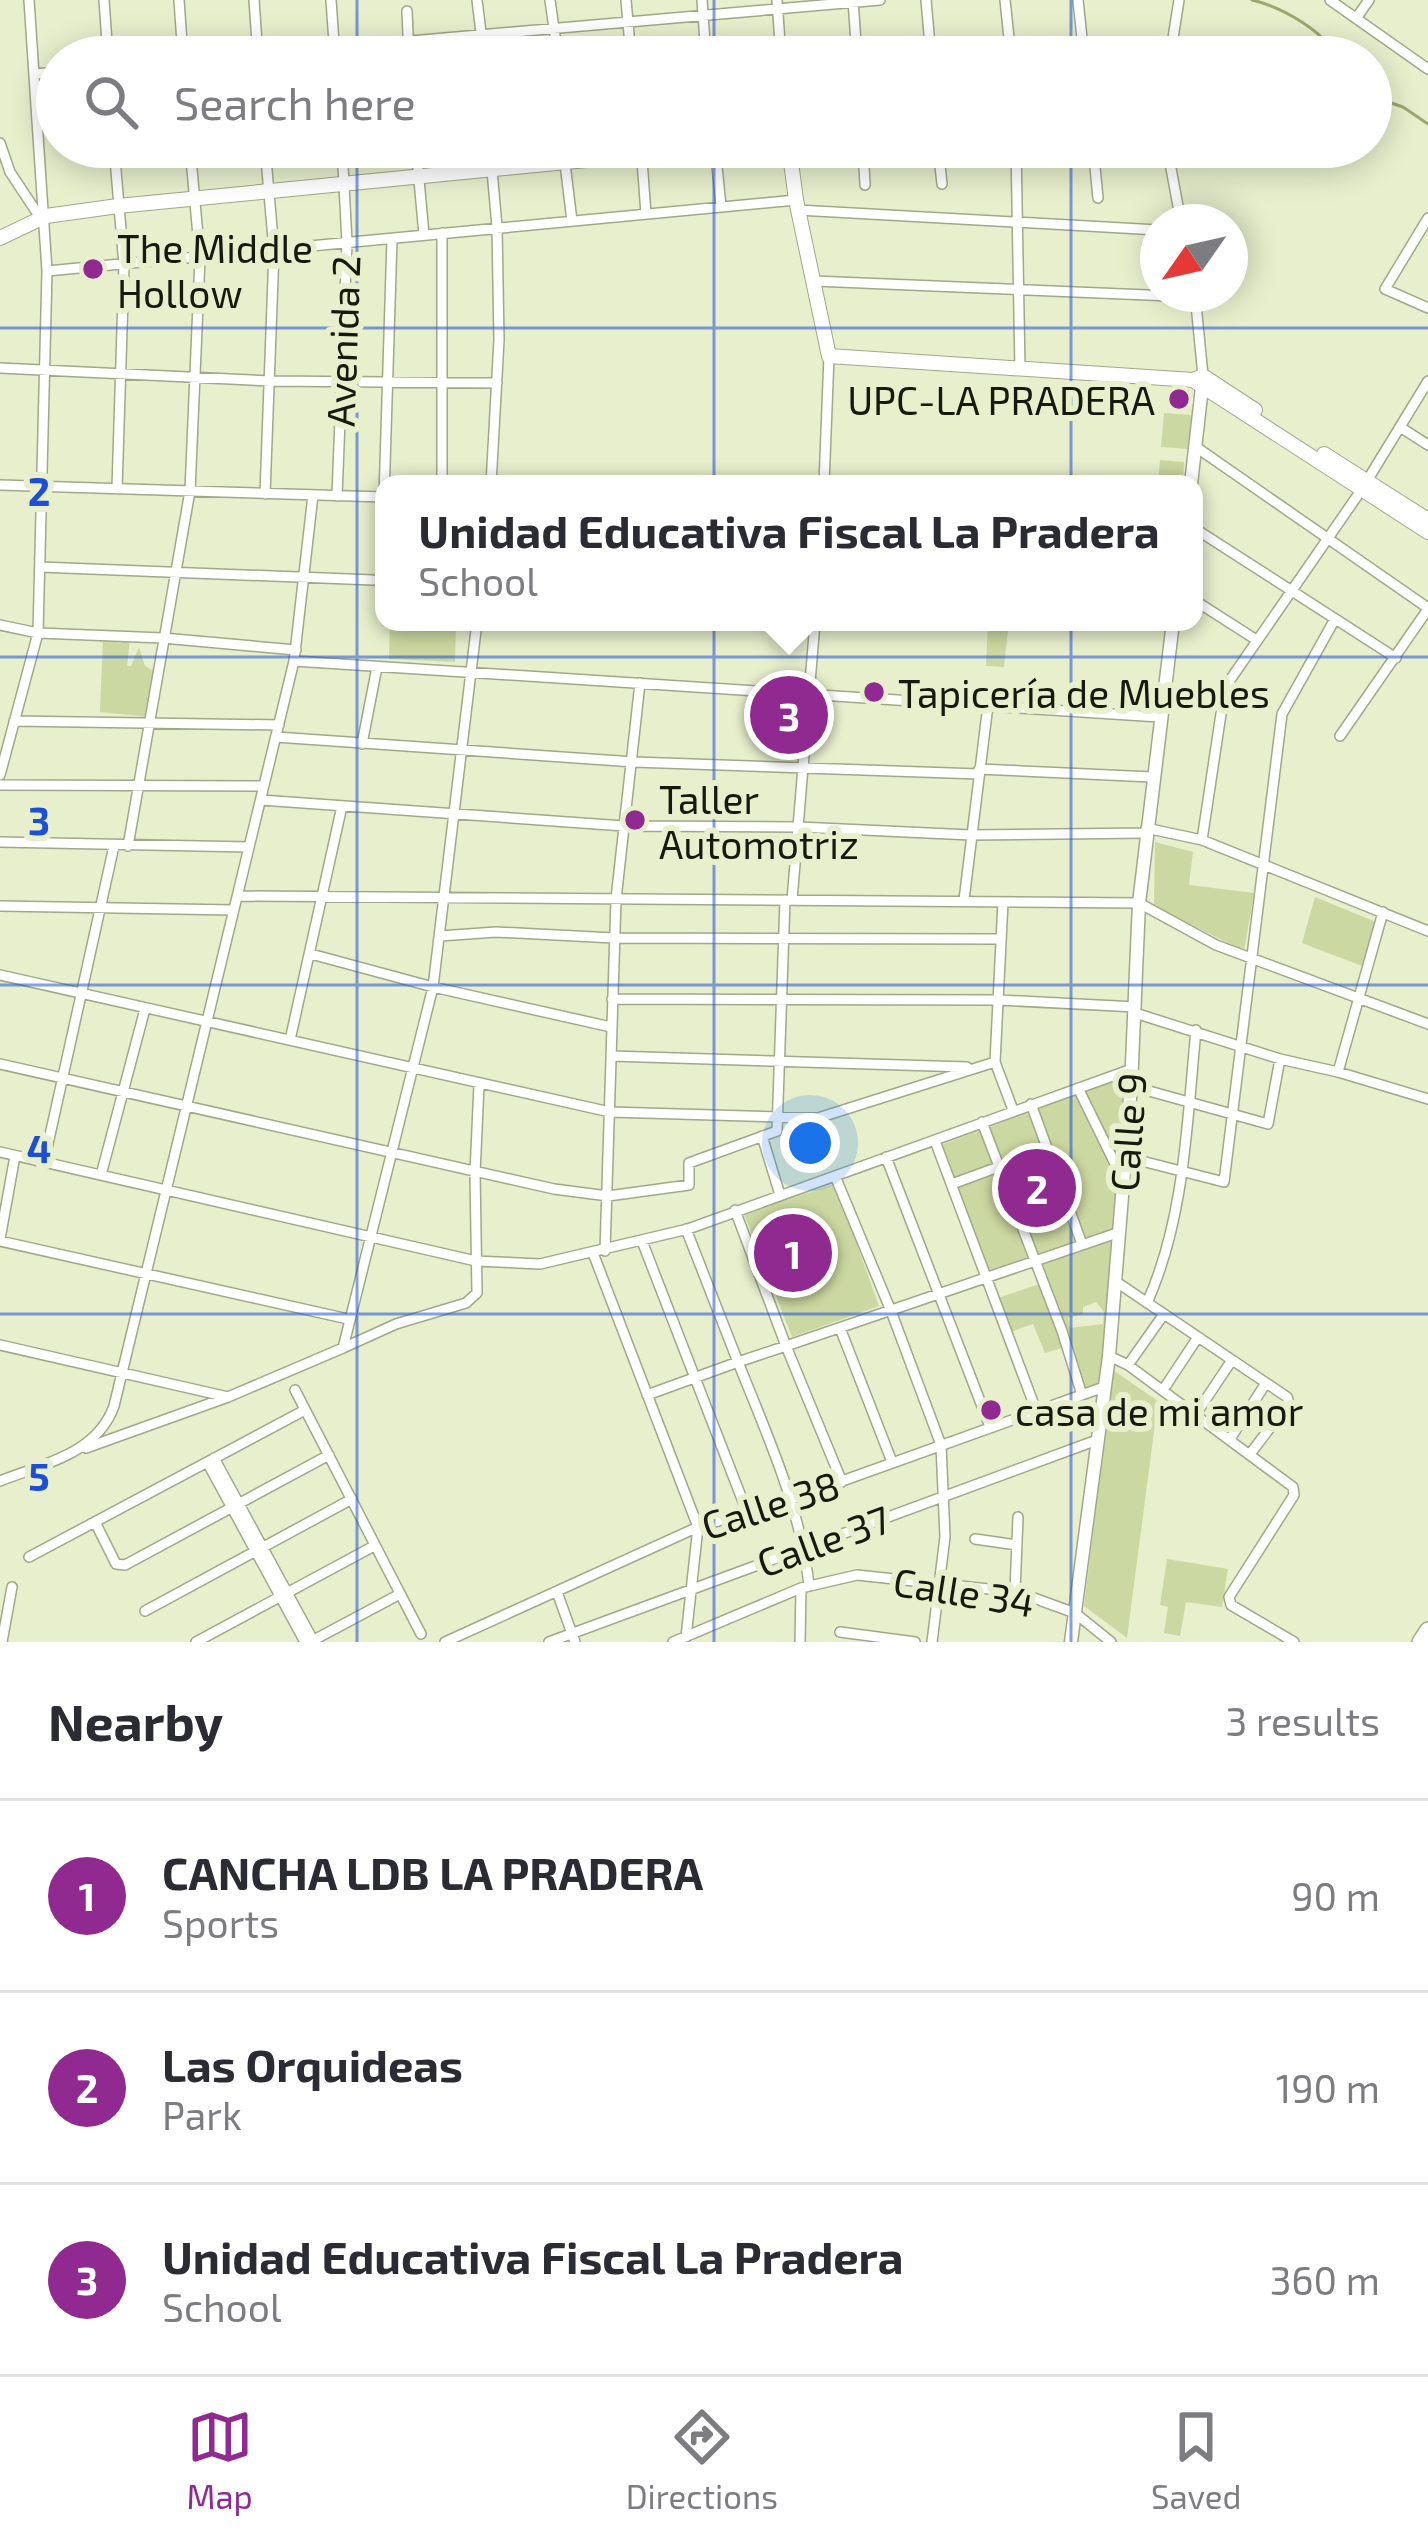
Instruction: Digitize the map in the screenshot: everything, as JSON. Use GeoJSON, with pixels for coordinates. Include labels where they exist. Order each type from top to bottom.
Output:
{"type":"FeatureCollection","features":[{"type":"Feature","properties":{"kind":"main road"},"geometry":{"type":"LineString","coordinates":[[0,238],[43,217],[118,206],[491,168]]}},
{"type":"Feature","properties":{"kind":"main road"},"geometry":{"type":"LineString","coordinates":[[792,168],[829,356],[1164,375],[1199,381],[1428,520]]}},
{"type":"Feature","properties":{"kind":"main road"},"geometry":{"type":"LineString","coordinates":[[1364,485],[1428,532]]}},
{"type":"Feature","properties":{"kind":"main road"},"geometry":{"type":"LineString","coordinates":[[1420,1642],[1428,1630]]}},
{"type":"Feature","properties":{"kind":"street"},"geometry":{"type":"LineString","coordinates":[[28,0],[36,92]]}},
{"type":"Feature","properties":{"kind":"street"},"geometry":{"type":"LineString","coordinates":[[104,0],[107,36]]}},
{"type":"Feature","properties":{"kind":"street"},"geometry":{"type":"LineString","coordinates":[[179,0],[182,36]]}},
{"type":"Feature","properties":{"kind":"street"},"geometry":{"type":"LineString","coordinates":[[254,0],[257,36]]}},
{"type":"Feature","properties":{"kind":"street"},"geometry":{"type":"LineString","coordinates":[[331,0],[334,36]]}},
{"type":"Feature","properties":{"kind":"street"},"geometry":{"type":"LineString","coordinates":[[477,0],[482,35]]}},
{"type":"Feature","properties":{"kind":"street"},"geometry":{"type":"LineString","coordinates":[[550,0],[556,36]]}},
{"type":"Feature","properties":{"kind":"street"},"geometry":{"type":"LineString","coordinates":[[626,0],[630,36]]}},
{"type":"Feature","properties":{"kind":"street"},"geometry":{"type":"LineString","coordinates":[[702,0],[704,36]]}},
{"type":"Feature","properties":{"kind":"street"},"geometry":{"type":"LineString","coordinates":[[473,36],[777,5],[880,0]]}},
{"type":"Feature","properties":{"kind":"street"},"geometry":{"type":"LineString","coordinates":[[926,0],[929,36]]}},
{"type":"Feature","properties":{"kind":"street"},"geometry":{"type":"LineString","coordinates":[[1005,0],[1009,36]]}},
{"type":"Feature","properties":{"kind":"street"},"geometry":{"type":"LineString","coordinates":[[1078,0],[1082,36]]}},
{"type":"Feature","properties":{"kind":"street"},"geometry":{"type":"LineString","coordinates":[[1173,36],[1179,0]]}},
{"type":"Feature","properties":{"kind":"street"},"geometry":{"type":"LineString","coordinates":[[1330,0],[1384,36]]}},
{"type":"Feature","properties":{"kind":"street"},"geometry":{"type":"LineString","coordinates":[[1358,17],[1369,0]]}},
{"type":"Feature","properties":{"kind":"street"},"geometry":{"type":"LineString","coordinates":[[853,1],[856,36]]}},
{"type":"Feature","properties":{"kind":"street"},"geometry":{"type":"LineString","coordinates":[[777,5],[779,36]]}},
{"type":"Feature","properties":{"kind":"street"},"geometry":{"type":"LineString","coordinates":[[407,11],[407,36]]}},
{"type":"Feature","properties":{"kind":"street"},"geometry":{"type":"LineString","coordinates":[[1392,42],[1428,69]]}},
{"type":"Feature","properties":{"kind":"street"},"geometry":{"type":"LineString","coordinates":[[0,143],[10,172],[43,217]]}},
{"type":"Feature","properties":{"kind":"street"},"geometry":{"type":"LineString","coordinates":[[0,775],[38,633],[47,271],[40,168]]}},
{"type":"Feature","properties":{"kind":"street"},"geometry":{"type":"LineString","coordinates":[[115,168],[124,265],[117,489]]}},
{"type":"Feature","properties":{"kind":"street"},"geometry":{"type":"LineString","coordinates":[[128,846],[190,491],[200,258],[192,168]]}},
{"type":"Feature","properties":{"kind":"street"},"geometry":{"type":"LineString","coordinates":[[265,494],[274,251],[266,168]]}},
{"type":"Feature","properties":{"kind":"street","name":"Avenida 2"},"geometry":{"type":"LineString","coordinates":[[337,496],[346,243],[344,168]]}},
{"type":"Feature","properties":{"kind":"street"},"geometry":{"type":"LineString","coordinates":[[418,168],[424,235]]}},
{"type":"Feature","properties":{"kind":"street"},"geometry":{"type":"LineString","coordinates":[[491,168],[497,227],[491,475]]}},
{"type":"Feature","properties":{"kind":"street"},"geometry":{"type":"LineString","coordinates":[[566,168],[572,221]]}},
{"type":"Feature","properties":{"kind":"street"},"geometry":{"type":"LineString","coordinates":[[642,168],[646,214]]}},
{"type":"Feature","properties":{"kind":"street"},"geometry":{"type":"LineString","coordinates":[[718,168],[721,206]]}},
{"type":"Feature","properties":{"kind":"street"},"geometry":{"type":"LineString","coordinates":[[864,168],[865,185]]}},
{"type":"Feature","properties":{"kind":"street"},"geometry":{"type":"LineString","coordinates":[[940,168],[942,184]]}},
{"type":"Feature","properties":{"kind":"street"},"geometry":{"type":"LineString","coordinates":[[1016,168],[1020,370]]}},
{"type":"Feature","properties":{"kind":"street"},"geometry":{"type":"LineString","coordinates":[[1095,168],[1098,198]]}},
{"type":"Feature","properties":{"kind":"street"},"geometry":{"type":"LineString","coordinates":[[1171,168],[1178,204]]}},
{"type":"Feature","properties":{"kind":"street"},"geometry":{"type":"LineString","coordinates":[[47,271],[721,206],[796,205],[1140,229]]}},
{"type":"Feature","properties":{"kind":"street"},"geometry":{"type":"LineString","coordinates":[[1428,218],[1385,289],[1428,308]]}},
{"type":"Feature","properties":{"kind":"street"},"geometry":{"type":"LineString","coordinates":[[442,233],[442,475]]}},
{"type":"Feature","properties":{"kind":"street"},"geometry":{"type":"LineString","coordinates":[[384,475],[392,239]]}},
{"type":"Feature","properties":{"kind":"street"},"geometry":{"type":"LineString","coordinates":[[814,281],[1140,294]]}},
{"type":"Feature","properties":{"kind":"street"},"geometry":{"type":"LineString","coordinates":[[1192,475],[1199,381],[1196,312]]}},
{"type":"Feature","properties":{"kind":"street"},"geometry":{"type":"LineString","coordinates":[[824,475],[829,356]]}},
{"type":"Feature","properties":{"kind":"street"},"geometry":{"type":"LineString","coordinates":[[0,368],[270,381],[496,383]]}},
{"type":"Feature","properties":{"kind":"street"},"geometry":{"type":"LineString","coordinates":[[1202,840],[1224,694],[1255,639],[1364,485],[1428,381]]}},
{"type":"Feature","properties":{"kind":"street"},"geometry":{"type":"LineString","coordinates":[[1400,427],[1428,445]]}},
{"type":"Feature","properties":{"kind":"street"},"geometry":{"type":"LineString","coordinates":[[1196,447],[1428,609],[1340,736]]}},
{"type":"Feature","properties":{"kind":"street"},"geometry":{"type":"LineString","coordinates":[[0,485],[375,497]]}},
{"type":"Feature","properties":{"kind":"street"},"geometry":{"type":"LineString","coordinates":[[75,1451],[106,1426],[122,1372],[295,656],[314,495]]}},
{"type":"Feature","properties":{"kind":"street"},"geometry":{"type":"LineString","coordinates":[[1203,534],[1396,658]]}},
{"type":"Feature","properties":{"kind":"street"},"geometry":{"type":"LineString","coordinates":[[40,566],[373,580]]}},
{"type":"Feature","properties":{"kind":"street"},"geometry":{"type":"LineString","coordinates":[[1203,606],[1255,639]]}},
{"type":"Feature","properties":{"kind":"street"},"geometry":{"type":"LineString","coordinates":[[1126,1157],[1224,1182],[1282,714],[1336,619]]}},
{"type":"Feature","properties":{"kind":"street"},"geometry":{"type":"LineString","coordinates":[[0,625],[38,633],[163,638],[377,668],[1159,716]]}},
{"type":"Feature","properties":{"kind":"street"},"geometry":{"type":"LineString","coordinates":[[343,1348],[433,986],[475,631]]}},
{"type":"Feature","properties":{"kind":"street"},"geometry":{"type":"LineString","coordinates":[[0,1064],[475,1173],[608,1196],[689,1185],[689,1163],[777,1131],[784,937],[799,827],[814,631]]}},
{"type":"Feature","properties":{"kind":"street","name":"Calle 9"},"geometry":{"type":"LineString","coordinates":[[1071,1642],[1109,1356],[1131,1086],[1139,903],[1172,631]]}},
{"type":"Feature","properties":{"kind":"street"},"geometry":{"type":"LineString","coordinates":[[362,743],[377,668]]}},
{"type":"Feature","properties":{"kind":"street"},"geometry":{"type":"LineString","coordinates":[[640,683],[616,898],[608,1196],[599,1252],[698,1527],[685,1639]]}},
{"type":"Feature","properties":{"kind":"street"},"geometry":{"type":"LineString","coordinates":[[964,900],[988,705]]}},
{"type":"Feature","properties":{"kind":"street"},"geometry":{"type":"LineString","coordinates":[[14,722],[279,724]]}},
{"type":"Feature","properties":{"kind":"street"},"geometry":{"type":"LineString","coordinates":[[276,737],[634,762],[1152,777]]}},
{"type":"Feature","properties":{"kind":"street"},"geometry":{"type":"LineString","coordinates":[[0,785],[264,786]]}},
{"type":"Feature","properties":{"kind":"street"},"geometry":{"type":"LineString","coordinates":[[261,800],[624,826],[971,835],[1146,831],[1202,840],[1428,932]]}},
{"type":"Feature","properties":{"kind":"street"},"geometry":{"type":"LineString","coordinates":[[290,1040],[342,806]]}},
{"type":"Feature","properties":{"kind":"street"},"geometry":{"type":"LineString","coordinates":[[0,842],[249,847]]}},
{"type":"Feature","properties":{"kind":"street"},"geometry":{"type":"LineString","coordinates":[[44,1162],[115,846]]}},
{"type":"Feature","properties":{"kind":"street"},"geometry":{"type":"LineString","coordinates":[[238,896],[1139,903],[1216,945],[1428,1024]]}},
{"type":"Feature","properties":{"kind":"street"},"geometry":{"type":"LineString","coordinates":[[1003,902],[995,1062],[1013,1110]]}},
{"type":"Feature","properties":{"kind":"street"},"geometry":{"type":"LineString","coordinates":[[0,906],[234,910]]}},
{"type":"Feature","properties":{"kind":"street"},"geometry":{"type":"LineString","coordinates":[[1338,1072],[1383,912]]}},
{"type":"Feature","properties":{"kind":"street"},"geometry":{"type":"LineString","coordinates":[[440,936],[496,932],[614,938],[1001,939]]}},
{"type":"Feature","properties":{"kind":"street"},"geometry":{"type":"LineString","coordinates":[[311,954],[611,1027]]}},
{"type":"Feature","properties":{"kind":"street"},"geometry":{"type":"LineString","coordinates":[[0,975],[610,1112],[818,1118],[995,1062]]}},
{"type":"Feature","properties":{"kind":"street"},"geometry":{"type":"LineString","coordinates":[[612,999],[998,1000],[1136,1010],[1280,1060],[1428,1100]]}},
{"type":"Feature","properties":{"kind":"street"},"geometry":{"type":"LineString","coordinates":[[101,1175],[145,1009]]}},
{"type":"Feature","properties":{"kind":"street"},"geometry":{"type":"LineString","coordinates":[[1147,1303],[1160,1273],[1183,1169],[1196,1030]]}},
{"type":"Feature","properties":{"kind":"street"},"geometry":{"type":"LineString","coordinates":[[611,1056],[972,1067]]}},
{"type":"Feature","properties":{"kind":"street"},"geometry":{"type":"LineString","coordinates":[[1131,1086],[1268,1124],[1280,1060]]}},
{"type":"Feature","properties":{"kind":"street"},"geometry":{"type":"LineString","coordinates":[[0,1152],[476,1261],[523,1265],[599,1252],[686,1229],[1132,1070]]}},
{"type":"Feature","properties":{"kind":"street"},"geometry":{"type":"LineString","coordinates":[[0,1481],[228,1397],[397,1324],[472,1299],[478,1287],[478,1085]]}},
{"type":"Feature","properties":{"kind":"street"},"geometry":{"type":"LineString","coordinates":[[1078,1088],[1124,1183]]}},
{"type":"Feature","properties":{"kind":"street"},"geometry":{"type":"LineString","coordinates":[[1031,1105],[1082,1244]]}},
{"type":"Feature","properties":{"kind":"street"},"geometry":{"type":"LineString","coordinates":[[982,1122],[1082,1395]]}},
{"type":"Feature","properties":{"kind":"street"},"geometry":{"type":"LineString","coordinates":[[762,1136],[780,1195]]}},
{"type":"Feature","properties":{"kind":"street"},"geometry":{"type":"LineString","coordinates":[[934,1141],[1036,1410]]}},
{"type":"Feature","properties":{"kind":"street"},"geometry":{"type":"LineString","coordinates":[[952,1184],[1047,1149]]}},
{"type":"Feature","properties":{"kind":"street"},"geometry":{"type":"LineString","coordinates":[[15,1156],[0,1240],[348,1319]]}},
{"type":"Feature","properties":{"kind":"street"},"geometry":{"type":"LineString","coordinates":[[886,1157],[990,1427]]}},
{"type":"Feature","properties":{"kind":"street"},"geometry":{"type":"LineString","coordinates":[[835,1176],[941,1445],[945,1537],[932,1642]]}},
{"type":"Feature","properties":{"kind":"street"},"geometry":{"type":"LineString","coordinates":[[736,1210],[842,1482]]}},
{"type":"Feature","properties":{"kind":"street"},"geometry":{"type":"LineString","coordinates":[[686,1229],[792,1499],[805,1546],[800,1642]]}},
{"type":"Feature","properties":{"kind":"street"},"geometry":{"type":"LineString","coordinates":[[647,1395],[1120,1232]]}},
{"type":"Feature","properties":{"kind":"street"},"geometry":{"type":"LineString","coordinates":[[642,1241],[748,1512]]}},
{"type":"Feature","properties":{"kind":"street"},"geometry":{"type":"LineString","coordinates":[[1115,1281],[1287,1397],[1289,1403],[1250,1454]]}},
{"type":"Feature","properties":{"kind":"street"},"geometry":{"type":"LineString","coordinates":[[1128,1365],[1164,1314]]}},
{"type":"Feature","properties":{"kind":"street"},"geometry":{"type":"LineString","coordinates":[[840,1328],[892,1462]]}},
{"type":"Feature","properties":{"kind":"street"},"geometry":{"type":"LineString","coordinates":[[1163,1390],[1198,1337]]}},
{"type":"Feature","properties":{"kind":"street"},"geometry":{"type":"LineString","coordinates":[[0,1345],[228,1397]]}},
{"type":"Feature","properties":{"kind":"street"},"geometry":{"type":"LineString","coordinates":[[1109,1356],[1163,1390],[1295,1491],[1229,1600],[1294,1642]]}},
{"type":"Feature","properties":{"kind":"street"},"geometry":{"type":"LineString","coordinates":[[1196,1414],[1232,1360]]}},
{"type":"Feature","properties":{"kind":"street"},"geometry":{"type":"LineString","coordinates":[[1230,1439],[1266,1383]]}},
{"type":"Feature","properties":{"kind":"street","name":"Calle 38"},"geometry":{"type":"LineString","coordinates":[[449,1641],[698,1527],[842,1482],[1104,1387]]}},
{"type":"Feature","properties":{"kind":"street"},"geometry":{"type":"LineString","coordinates":[[295,1390],[421,1634]]}},
{"type":"Feature","properties":{"kind":"street"},"geometry":{"type":"LineString","coordinates":[[29,1557],[305,1410]]}},
{"type":"Feature","properties":{"kind":"street","name":"Calle 37"},"geometry":{"type":"LineString","coordinates":[[549,1642],[574,1638],[691,1589],[1097,1440]]}},
{"type":"Feature","properties":{"kind":"street"},"geometry":{"type":"LineString","coordinates":[[95,1522],[120,1566],[328,1455]]}},
{"type":"Feature","properties":{"kind":"street"},"geometry":{"type":"LineString","coordinates":[[211,1460],[310,1642],[400,1594]]}},
{"type":"Feature","properties":{"kind":"street"},"geometry":{"type":"LineString","coordinates":[[145,1611],[352,1499]]}},
{"type":"Feature","properties":{"kind":"street"},"geometry":{"type":"LineString","coordinates":[[1015,1592],[1018,1517]]}},
{"type":"Feature","properties":{"kind":"street"},"geometry":{"type":"LineString","coordinates":[[974,1539],[1017,1545]]}},
{"type":"Feature","properties":{"kind":"street"},"geometry":{"type":"LineString","coordinates":[[196,1642],[374,1546]]}},
{"type":"Feature","properties":{"kind":"street","name":"Calle 34"},"geometry":{"type":"LineString","coordinates":[[673,1642],[805,1586],[857,1575],[1015,1592],[1075,1613],[1112,1642]]}},
{"type":"Feature","properties":{"kind":"street"},"geometry":{"type":"LineString","coordinates":[[2,1642],[13,1587]]}},
{"type":"Feature","properties":{"kind":"street"},"geometry":{"type":"LineString","coordinates":[[557,1592],[574,1638]]}},
{"type":"Feature","properties":{"kind":"street"},"geometry":{"type":"LineString","coordinates":[[840,1632],[915,1642]]}},
{"type":"Feature","properties":{"kind":"green space"},"geometry":{"type":"Polygon","coordinates":[[[1164,413],[1191,415],[1189,449],[1161,447],[1164,413]]]}},
{"type":"Feature","properties":{"kind":"green space"},"geometry":{"type":"Polygon","coordinates":[[[1160,460],[1184,462],[1183,475],[1159,475],[1160,460]]]}},
{"type":"Feature","properties":{"kind":"green space"},"geometry":{"type":"Polygon","coordinates":[[[390,631],[456,631],[455,662],[389,659],[390,631]]]}},
{"type":"Feature","properties":{"kind":"green space"},"geometry":{"type":"Polygon","coordinates":[[[988,631],[1008,631],[1004,667],[986,666],[988,631]]]}},
{"type":"Feature","properties":{"kind":"green space"},"geometry":{"type":"Polygon","coordinates":[[[103,638],[120,643],[130,638],[127,666],[139,647],[145,666],[156,667],[149,717],[100,712],[103,638]]]}},
{"type":"Feature","properties":{"kind":"green space"},"geometry":{"type":"Polygon","coordinates":[[[1155,842],[1193,852],[1189,885],[1254,893],[1244,951],[1154,906],[1155,842]]]}},
{"type":"Feature","properties":{"kind":"green space"},"geometry":{"type":"Polygon","coordinates":[[[1315,897],[1376,922],[1362,966],[1302,943],[1315,897]]]}},
{"type":"Feature","properties":{"kind":"green space"},"geometry":{"type":"Polygon","coordinates":[[[1126,1077],[1114,1230],[990,1274],[941,1145],[1126,1077]]]}},
{"type":"Feature","properties":{"kind":"green space"},"geometry":{"type":"Polygon","coordinates":[[[835,1184],[879,1306],[792,1337],[744,1214],[835,1184]]]}},
{"type":"Feature","properties":{"kind":"green space"},"geometry":{"type":"Polygon","coordinates":[[[1117,1234],[1104,1385],[1085,1393],[1041,1258],[1117,1234]],[[1096,1302],[1083,1307],[1083,1314],[1068,1318],[1070,1328],[1103,1324],[1104,1312],[1096,1302]]]}},
{"type":"Feature","properties":{"kind":"green space"},"geometry":{"type":"Polygon","coordinates":[[[1039,1284],[1065,1347],[1045,1353],[1033,1324],[1008,1333],[995,1299],[1039,1284]]]}},
{"type":"Feature","properties":{"kind":"green space"},"geometry":{"type":"Polygon","coordinates":[[[1113,1370],[1158,1401],[1127,1638],[1084,1606],[1113,1370]]]}},
{"type":"Feature","properties":{"kind":"green space"},"geometry":{"type":"Polygon","coordinates":[[[1167,1559],[1228,1569],[1222,1607],[1186,1602],[1180,1636],[1164,1633],[1168,1607],[1160,1605],[1167,1559]]]}},
{"type":"Feature","properties":{"kind":"waterway"},"geometry":{"type":"LineString","coordinates":[[1252,0],[1276,8],[1319,36]]}},
{"type":"Feature","properties":{"kind":"waterway"},"geometry":{"type":"LineString","coordinates":[[1392,103],[1428,124]]}},
{"type":"Feature","properties":{"kind":"place","name":"The Middle Hollow"},"geometry":{"type":"Point","coordinates":[93,269]}},
{"type":"Feature","properties":{"kind":"place","name":"UPC-LA PRADERA"},"geometry":{"type":"Point","coordinates":[1179,399]}},
{"type":"Feature","properties":{"kind":"place","name":"Tapicería de Muebles"},"geometry":{"type":"Point","coordinates":[874,692]}},
{"type":"Feature","properties":{"kind":"place","name":"Unidad Educativa Fiscal La Pradera"},"geometry":{"type":"Point","coordinates":[789,715]}},
{"type":"Feature","properties":{"kind":"place","name":"Taller Automotriz"},"geometry":{"type":"Point","coordinates":[635,820]}},
{"type":"Feature","properties":{"kind":"place","name":"Las Orquideas"},"geometry":{"type":"Point","coordinates":[1037,1188]}},
{"type":"Feature","properties":{"kind":"place","name":"CANCHA LDB LA PRADERA"},"geometry":{"type":"Point","coordinates":[793,1253]}},
{"type":"Feature","properties":{"kind":"place","name":"casa de mi amor"},"geometry":{"type":"Point","coordinates":[991,1410]}}]}
